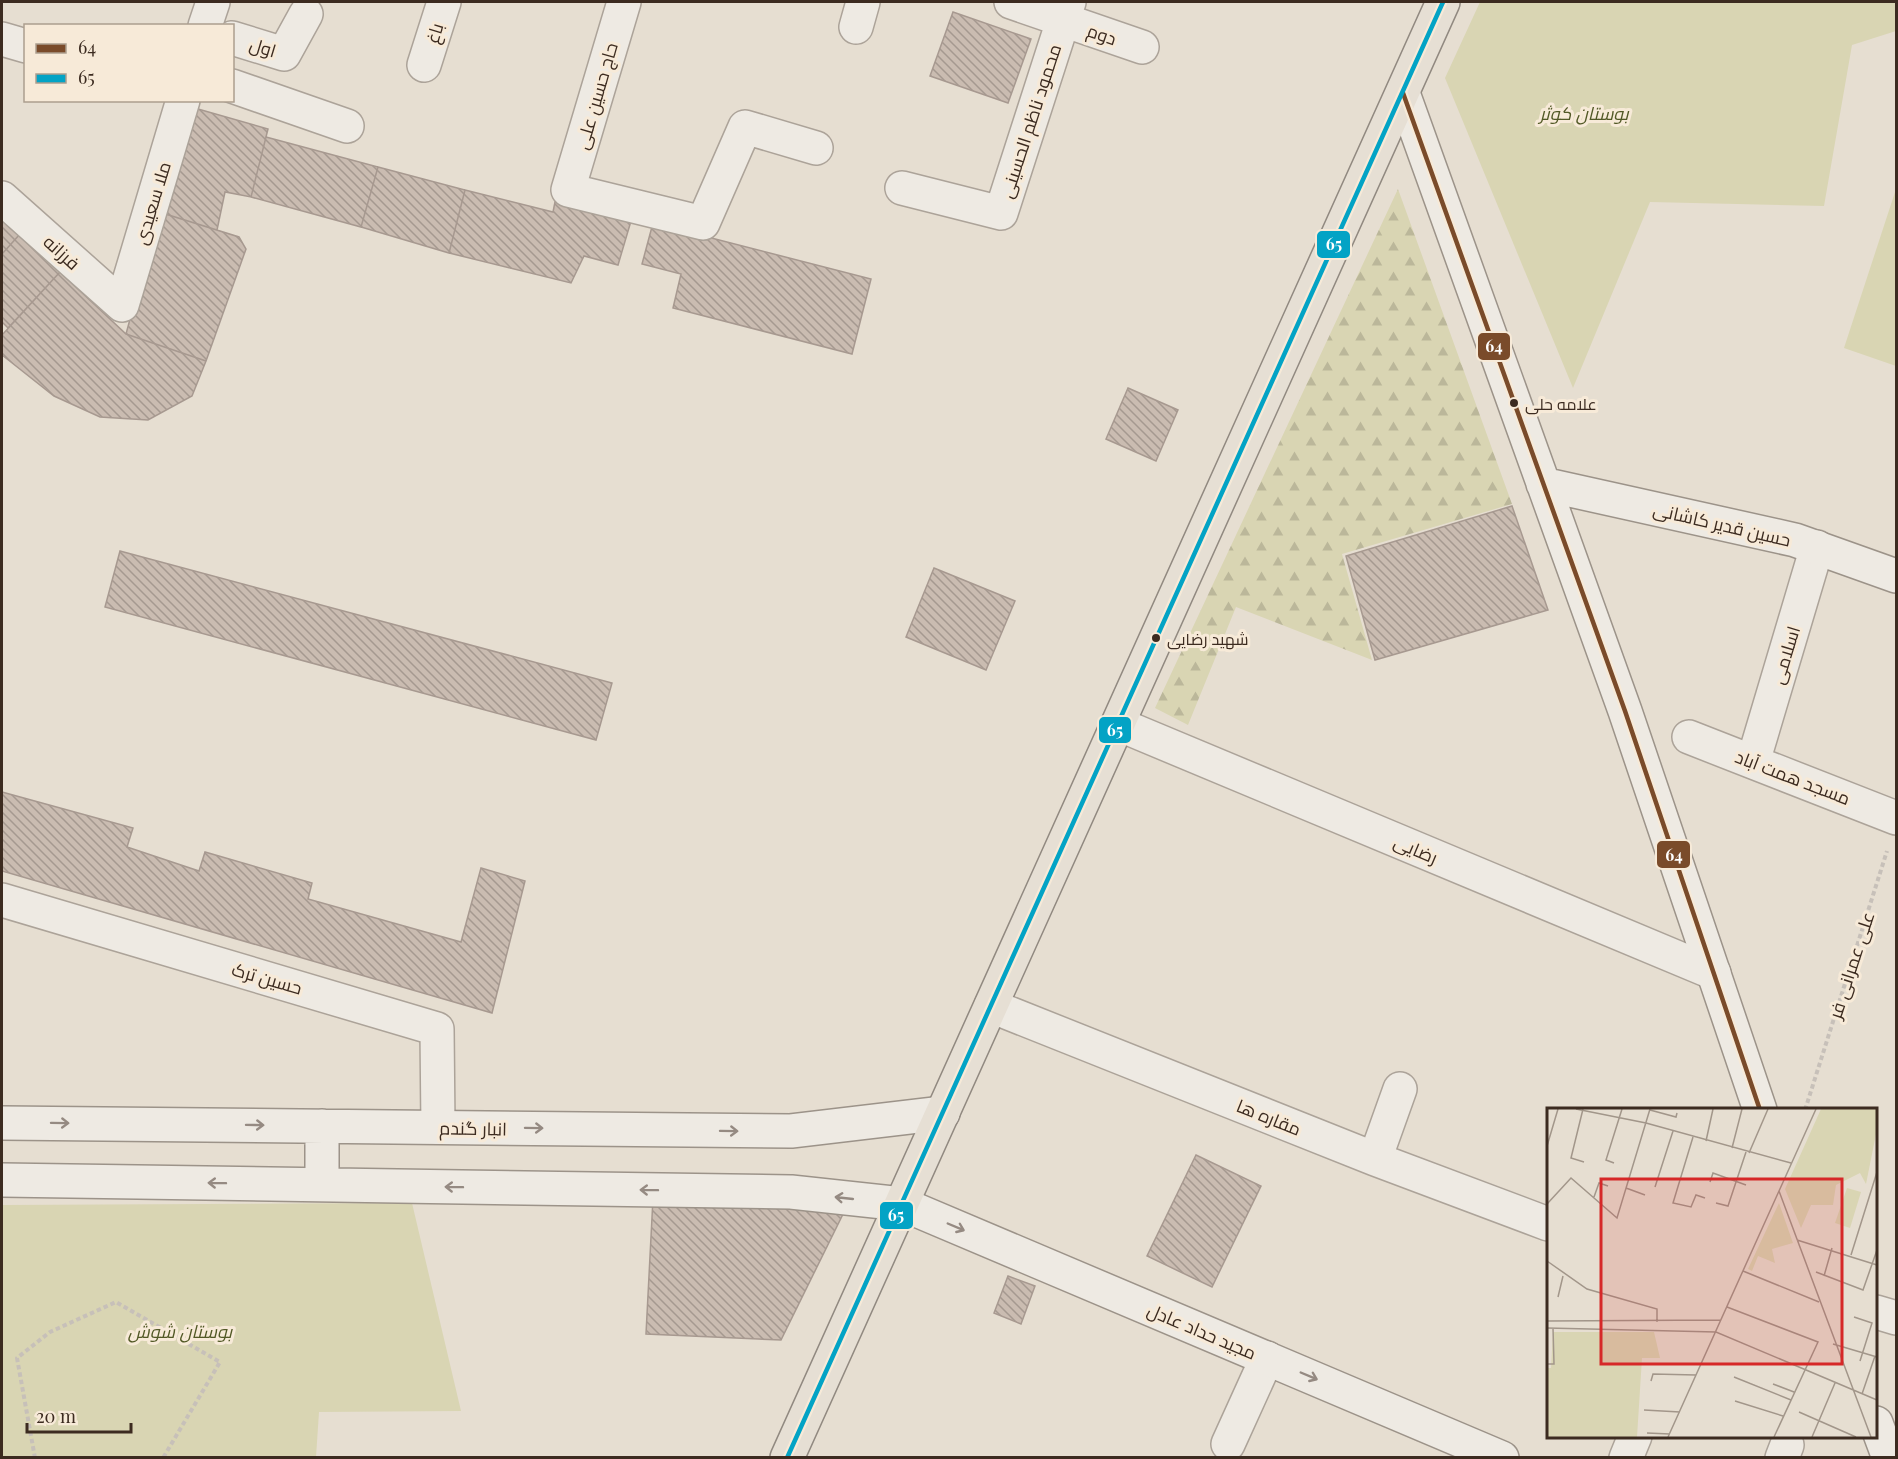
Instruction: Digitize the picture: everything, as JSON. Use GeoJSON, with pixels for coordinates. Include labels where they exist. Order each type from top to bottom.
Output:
{"type":"FeatureCollection","features":[{"type":"Feature","properties":{"kind":"main road"},"geometry":{"type":"LineString","coordinates":[[787,1458],[1443,2]]}},
{"type":"Feature","properties":{"kind":"street"},"geometry":{"type":"LineString","coordinates":[[206,24],[213,2]]}},
{"type":"Feature","properties":{"kind":"street","name":"باغ"},"geometry":{"type":"LineString","coordinates":[[424,65],[444,2]]}},
{"type":"Feature","properties":{"kind":"street","name":"حاج حسین علی"},"geometry":{"type":"LineString","coordinates":[[624,2],[568,190],[703,223],[745,127],[816,148]]}},
{"type":"Feature","properties":{"kind":"street"},"geometry":{"type":"LineString","coordinates":[[1011,2],[1066,11]]}},
{"type":"Feature","properties":{"kind":"street","name":"دوم"},"geometry":{"type":"LineString","coordinates":[[1066,11],[1142,47]]}},
{"type":"Feature","properties":{"kind":"street","name":"محمود ناظم الحسینی"},"geometry":{"type":"LineString","coordinates":[[902,188],[1001,213],[1066,11]]}},
{"type":"Feature","properties":{"kind":"street","name":"اول"},"geometry":{"type":"LineString","coordinates":[[234,39],[284,54],[306,14]]}},
{"type":"Feature","properties":{"kind":"street"},"geometry":{"type":"LineString","coordinates":[[2,39],[24,45]]}},
{"type":"Feature","properties":{"kind":"street"},"geometry":{"type":"LineString","coordinates":[[234,87],[347,126]]}},
{"type":"Feature","properties":{"kind":"street"},"geometry":{"type":"LineString","coordinates":[[1403,93],[1625,711],[1759,1108]]}},
{"type":"Feature","properties":{"kind":"street","name":"ملا سعیدی"},"geometry":{"type":"LineString","coordinates":[[122,305],[182,102]]}},
{"type":"Feature","properties":{"kind":"street","name":"فرزانه"},"geometry":{"type":"LineString","coordinates":[[2,198],[122,305]]}},
{"type":"Feature","properties":{"kind":"street","name":"حسین قدیر کاشانی"},"geometry":{"type":"LineString","coordinates":[[1543,484],[1795,540],[1896,576]]}},
{"type":"Feature","properties":{"kind":"street","name":"اسلامی"},"geometry":{"type":"LineString","coordinates":[[1753,762],[1818,547]]}},
{"type":"Feature","properties":{"kind":"street","name":"رضایی"},"geometry":{"type":"LineString","coordinates":[[1118,724],[1714,973]]}},
{"type":"Feature","properties":{"kind":"street","name":"مسجد همت آباد"},"geometry":{"type":"LineString","coordinates":[[1689,736],[1753,762],[1893,830]]}},
{"type":"Feature","properties":{"kind":"street","name":"حسین ترک"},"geometry":{"type":"LineString","coordinates":[[2,900],[437,1029],[438,1127]]}},
{"type":"Feature","properties":{"kind":"street","name":"مقاره ها"},"geometry":{"type":"LineString","coordinates":[[991,1006],[1375,1159],[1547,1224]]}},
{"type":"Feature","properties":{"kind":"street"},"geometry":{"type":"LineString","coordinates":[[1375,1159],[1400,1089]]}},
{"type":"Feature","properties":{"kind":"street","name":"انبار گندم"},"geometry":{"type":"LineString","coordinates":[[2,1123],[790,1131],[943,1113]]}},
{"type":"Feature","properties":{"kind":"street"},"geometry":{"type":"LineString","coordinates":[[322,1126],[322,1185]]}},
{"type":"Feature","properties":{"kind":"street"},"geometry":{"type":"LineString","coordinates":[[2,1180],[790,1192],[902,1204]]}},
{"type":"Feature","properties":{"kind":"street","name":"مجید حداد عادل"},"geometry":{"type":"LineString","coordinates":[[902,1204],[1502,1458]]}},
{"type":"Feature","properties":{"kind":"street"},"geometry":{"type":"LineString","coordinates":[[1877,1313],[1896,1318]]}},
{"type":"Feature","properties":{"kind":"street"},"geometry":{"type":"LineString","coordinates":[[1228,1444],[1267,1358]]}},
{"type":"Feature","properties":{"kind":"street"},"geometry":{"type":"LineString","coordinates":[[1877,1428],[1889,1458]]}},
{"type":"Feature","properties":{"kind":"street"},"geometry":{"type":"LineString","coordinates":[[1626,1458],[1635,1438]]}},
{"type":"Feature","properties":{"kind":"path","name":"علی عمرانی فر"},"geometry":{"type":"LineString","coordinates":[[1806,1108],[1893,830]]}},
{"type":"Feature","properties":{"kind":"path"},"geometry":{"type":"LineString","coordinates":[[35,1458],[18,1358],[50,1332],[116,1302],[220,1362],[163,1458]]}},
{"type":"Feature","properties":{"kind":"green space","name":"بوستان کوثر"},"geometry":{"type":"Polygon","coordinates":[[[1480,2],[1896,2],[1896,31],[1852,45],[1824,206],[1650,202],[1573,388],[1445,78],[1480,2]]]}},
{"type":"Feature","properties":{"kind":"green space"},"geometry":{"type":"Polygon","coordinates":[[[1398,189],[1512,504],[1342,554],[1372,660],[1236,607],[1188,725],[1155,708],[1398,189]]]}},
{"type":"Feature","properties":{"kind":"green space"},"geometry":{"type":"Polygon","coordinates":[[[1896,189],[1896,366],[1844,348],[1896,189]]]}},
{"type":"Feature","properties":{"kind":"green space","name":"بوستان شوش"},"geometry":{"type":"Polygon","coordinates":[[[412,1203],[461,1411],[319,1412],[316,1457],[2,1457],[2,1205],[412,1203]]]}},
{"type":"Feature","properties":{"kind":"building"},"geometry":{"type":"Polygon","coordinates":[[[953,12],[1031,39],[1008,103],[930,76],[953,12]]]}},
{"type":"Feature","properties":{"kind":"building"},"geometry":{"type":"Polygon","coordinates":[[[191,107],[268,129],[251,197],[225,192],[217,230],[159,212],[191,107]]]}},
{"type":"Feature","properties":{"kind":"building"},"geometry":{"type":"Polygon","coordinates":[[[266,137],[378,167],[361,227],[251,197],[266,137]]]}},
{"type":"Feature","properties":{"kind":"building"},"geometry":{"type":"Polygon","coordinates":[[[378,167],[465,190],[449,253],[361,227],[378,167]]]}},
{"type":"Feature","properties":{"kind":"building"},"geometry":{"type":"Polygon","coordinates":[[[465,190],[553,212],[555,202],[631,221],[618,265],[584,256],[571,283],[449,253],[465,190]]]}},
{"type":"Feature","properties":{"kind":"building"},"geometry":{"type":"Polygon","coordinates":[[[159,212],[239,237],[246,249],[206,361],[126,334],[159,212]]]}},
{"type":"Feature","properties":{"kind":"building"},"geometry":{"type":"Polygon","coordinates":[[[2,218],[20,234],[2,254],[2,218]]]}},
{"type":"Feature","properties":{"kind":"building"},"geometry":{"type":"Polygon","coordinates":[[[653,223],[871,279],[852,354],[673,308],[681,274],[642,264],[653,223]]]}},
{"type":"Feature","properties":{"kind":"building"},"geometry":{"type":"Polygon","coordinates":[[[20,234],[60,272],[8,328],[2,322],[2,254],[20,234]]]}},
{"type":"Feature","properties":{"kind":"building"},"geometry":{"type":"Polygon","coordinates":[[[60,272],[126,334],[206,361],[192,396],[148,420],[100,417],[54,396],[2,355],[2,335],[60,272]]]}},
{"type":"Feature","properties":{"kind":"building"},"geometry":{"type":"Polygon","coordinates":[[[1128,388],[1178,410],[1156,461],[1106,439],[1128,388]]]}},
{"type":"Feature","properties":{"kind":"building"},"geometry":{"type":"Polygon","coordinates":[[[1512,506],[1548,610],[1375,660],[1346,556],[1512,506]]]}},
{"type":"Feature","properties":{"kind":"building"},"geometry":{"type":"Polygon","coordinates":[[[120,551],[612,683],[596,740],[105,607],[120,551]]]}},
{"type":"Feature","properties":{"kind":"building"},"geometry":{"type":"Polygon","coordinates":[[[934,568],[1015,601],[986,670],[906,637],[934,568]]]}},
{"type":"Feature","properties":{"kind":"building"},"geometry":{"type":"Polygon","coordinates":[[[2,792],[133,828],[127,847],[199,871],[205,852],[312,883],[308,899],[461,942],[481,868],[525,881],[492,1013],[2,871],[2,792]]]}},
{"type":"Feature","properties":{"kind":"building"},"geometry":{"type":"Polygon","coordinates":[[[1196,1155],[1261,1186],[1212,1287],[1147,1256],[1196,1155]]]}},
{"type":"Feature","properties":{"kind":"building"},"geometry":{"type":"Polygon","coordinates":[[[653,1198],[847,1206],[781,1340],[646,1334],[653,1198]]]}},
{"type":"Feature","properties":{"kind":"building"},"geometry":{"type":"Polygon","coordinates":[[[1008,1276],[1035,1286],[1021,1324],[994,1313],[1008,1276]]]}},
{"type":"Feature","properties":{"kind":"transit line","name":"65"},"geometry":{"type":"LineString","coordinates":[[787,1458],[1443,2]]}},
{"type":"Feature","properties":{"kind":"transit line","name":"64"},"geometry":{"type":"LineString","coordinates":[[1403,93],[1625,711],[1759,1108]]}},
{"type":"Feature","properties":{"kind":"place","name":"علامه حلی"},"geometry":{"type":"Point","coordinates":[1514,403]}},
{"type":"Feature","properties":{"kind":"place","name":"شهید رضایی"},"geometry":{"type":"Point","coordinates":[1156,638]}}]}
